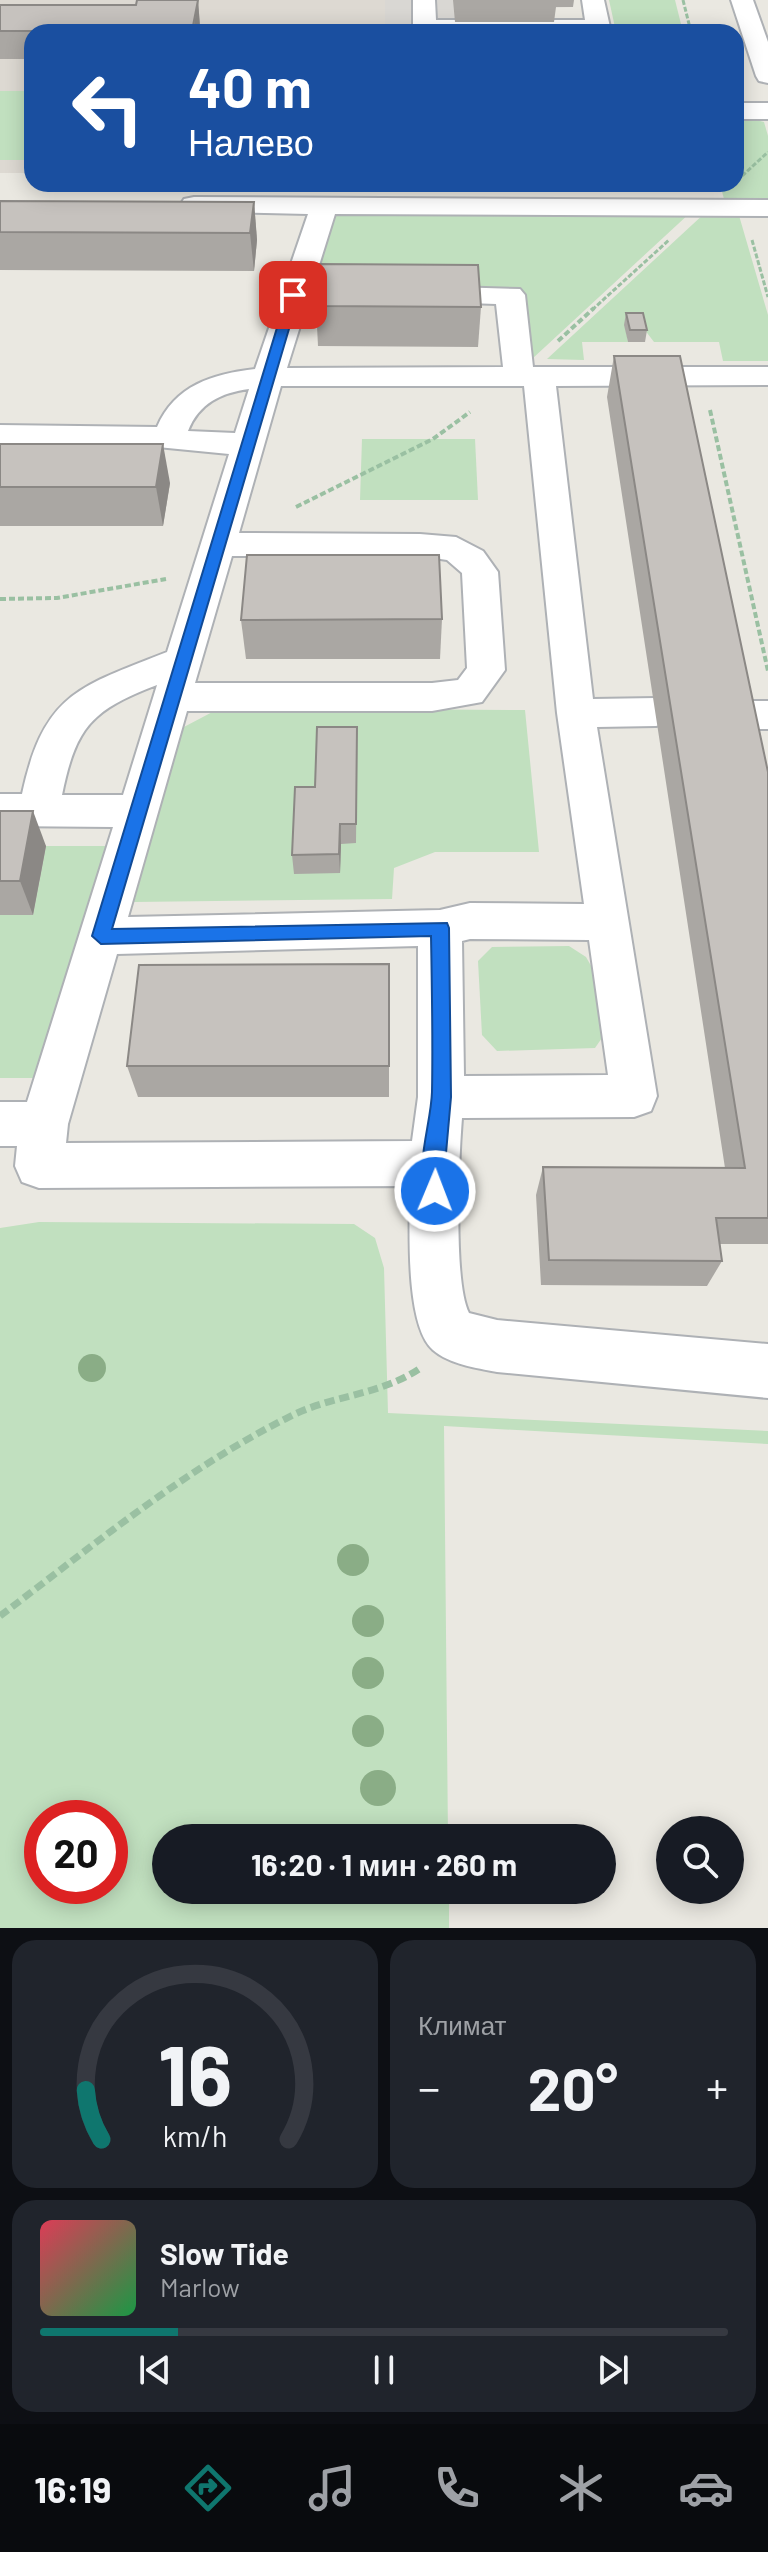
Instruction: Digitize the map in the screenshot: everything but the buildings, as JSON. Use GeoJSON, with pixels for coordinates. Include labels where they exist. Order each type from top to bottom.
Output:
{"type":"FeatureCollection","features":[{"type":"Feature","properties":{"kind":"street"},"geometry":{"type":"LineString","coordinates":[[424,0],[425,24]]}},
{"type":"Feature","properties":{"kind":"street"},"geometry":{"type":"LineString","coordinates":[[593,0],[597,24]]}},
{"type":"Feature","properties":{"kind":"street"},"geometry":{"type":"LineString","coordinates":[[744,73],[767,74],[752,8]]}},
{"type":"Feature","properties":{"kind":"street"},"geometry":{"type":"LineString","coordinates":[[744,111],[768,111]]}},
{"type":"Feature","properties":{"kind":"street"},"geometry":{"type":"LineString","coordinates":[[170,205],[324,206],[432,195],[768,208]]}},
{"type":"Feature","properties":{"kind":"street"},"geometry":{"type":"LineString","coordinates":[[324,206],[293,295],[101,936],[22,1124],[39,1166],[434,1163]]}},
{"type":"Feature","properties":{"kind":"street"},"geometry":{"type":"LineString","coordinates":[[293,295],[324,295]]}},
{"type":"Feature","properties":{"kind":"street"},"geometry":{"type":"LineString","coordinates":[[386,295],[510,295],[529,377],[606,922],[634,1096],[441,1097]]}},
{"type":"Feature","properties":{"kind":"street"},"geometry":{"type":"LineString","coordinates":[[169,438],[186,405],[205,389],[269,377],[768,376]]}},
{"type":"Feature","properties":{"kind":"street"},"geometry":{"type":"LineString","coordinates":[[0,435],[137,435],[215,444],[249,443]]}},
{"type":"Feature","properties":{"kind":"street"},"geometry":{"type":"LineString","coordinates":[[138,811],[20,810],[65,726],[89,700],[179,679],[432,697],[469,692],[486,670],[480,572],[471,559],[456,549],[420,545],[214,558]]}},
{"type":"Feature","properties":{"kind":"street"},"geometry":{"type":"LineString","coordinates":[[576,713],[656,712]]}},
{"type":"Feature","properties":{"kind":"street"},"geometry":{"type":"LineString","coordinates":[[101,936],[440,928],[470,921],[606,922]]}},
{"type":"Feature","properties":{"kind":"street"},"geometry":{"type":"LineString","coordinates":[[440,928],[441,1097],[434,1163],[443,1324],[458,1337],[497,1346],[768,1371]]}},
{"type":"Feature","properties":{"kind":"path"},"geometry":{"type":"LineString","coordinates":[[683,0],[689,24]]}},
{"type":"Feature","properties":{"kind":"path"},"geometry":{"type":"LineString","coordinates":[[744,174],[768,152]]}},
{"type":"Feature","properties":{"kind":"path"},"geometry":{"type":"LineString","coordinates":[[594,308],[676,234]]}},
{"type":"Feature","properties":{"kind":"path"},"geometry":{"type":"LineString","coordinates":[[752,240],[768,297]]}},
{"type":"Feature","properties":{"kind":"path"},"geometry":{"type":"LineString","coordinates":[[284,513],[433,439],[529,377]]}},
{"type":"Feature","properties":{"kind":"path"},"geometry":{"type":"LineString","coordinates":[[707,397],[768,671]]}},
{"type":"Feature","properties":{"kind":"path"},"geometry":{"type":"LineString","coordinates":[[0,599],[57,598],[214,558]]}},
{"type":"Feature","properties":{"kind":"path"},"geometry":{"type":"LineString","coordinates":[[0,1616],[216,1457],[297,1413],[367,1392],[412,1374],[458,1337]]}},
{"type":"Feature","properties":{"kind":"shaded area"},"geometry":{"type":"Polygon","coordinates":[[[0,0],[385,0],[385,24],[24,24],[24,173],[0,173],[0,0]]]}},
{"type":"Feature","properties":{"kind":"shaded area"},"geometry":{"type":"Polygon","coordinates":[[[385,0],[572,0],[573,7],[535,8],[530,24],[385,24],[385,0]]]}},
{"type":"Feature","properties":{"kind":"green space"},"geometry":{"type":"Polygon","coordinates":[[[609,0],[675,0],[681,24],[614,24],[609,0]]]}},
{"type":"Feature","properties":{"kind":"green space"},"geometry":{"type":"Polygon","coordinates":[[[0,91],[24,91],[24,160],[0,160],[0,91]]]}},
{"type":"Feature","properties":{"kind":"green space"},"geometry":{"type":"Polygon","coordinates":[[[744,117],[764,122],[768,136],[768,199],[724,199],[722,192],[744,192],[744,117]]]}},
{"type":"Feature","properties":{"kind":"green space"},"geometry":{"type":"Polygon","coordinates":[[[691,212],[532,359],[524,359],[516,290],[305,290],[330,213],[691,212]]]}},
{"type":"Feature","properties":{"kind":"green space"},"geometry":{"type":"Polygon","coordinates":[[[706,212],[738,212],[768,315],[768,361],[723,361],[719,342],[654,342],[641,325],[625,325],[628,342],[582,342],[584,360],[547,359],[706,212]]]}},
{"type":"Feature","properties":{"kind":"green space"},"geometry":{"type":"Polygon","coordinates":[[[362,439],[475,439],[478,500],[360,500],[362,439]]]}},
{"type":"Feature","properties":{"kind":"green space"},"geometry":{"type":"Polygon","coordinates":[[[220,708],[525,710],[539,852],[435,852],[394,868],[392,899],[134,902],[182,728],[220,708]]]}},
{"type":"Feature","properties":{"kind":"green space"},"geometry":{"type":"Polygon","coordinates":[[[46,846],[113,846],[42,1078],[0,1078],[0,915],[33,915],[46,846]]]}},
{"type":"Feature","properties":{"kind":"green space"},"geometry":{"type":"Polygon","coordinates":[[[569,946],[586,957],[598,978],[604,1035],[595,1048],[497,1051],[482,1035],[478,961],[492,947],[569,946]]]}},
{"type":"Feature","properties":{"kind":"green space"},"geometry":{"type":"Polygon","coordinates":[[[39,1222],[354,1224],[375,1238],[384,1268],[388,1413],[768,1431],[768,1444],[444,1426],[448,1824],[152,1824],[152,1904],[449,1904],[449,1928],[0,1928],[0,1228],[39,1222]]]}},
{"type":"Feature","properties":{"kind":"route"},"geometry":{"type":"LineString","coordinates":[[293,295],[101,936],[440,928],[441,1097],[434,1163],[435,1191]]}}]}
